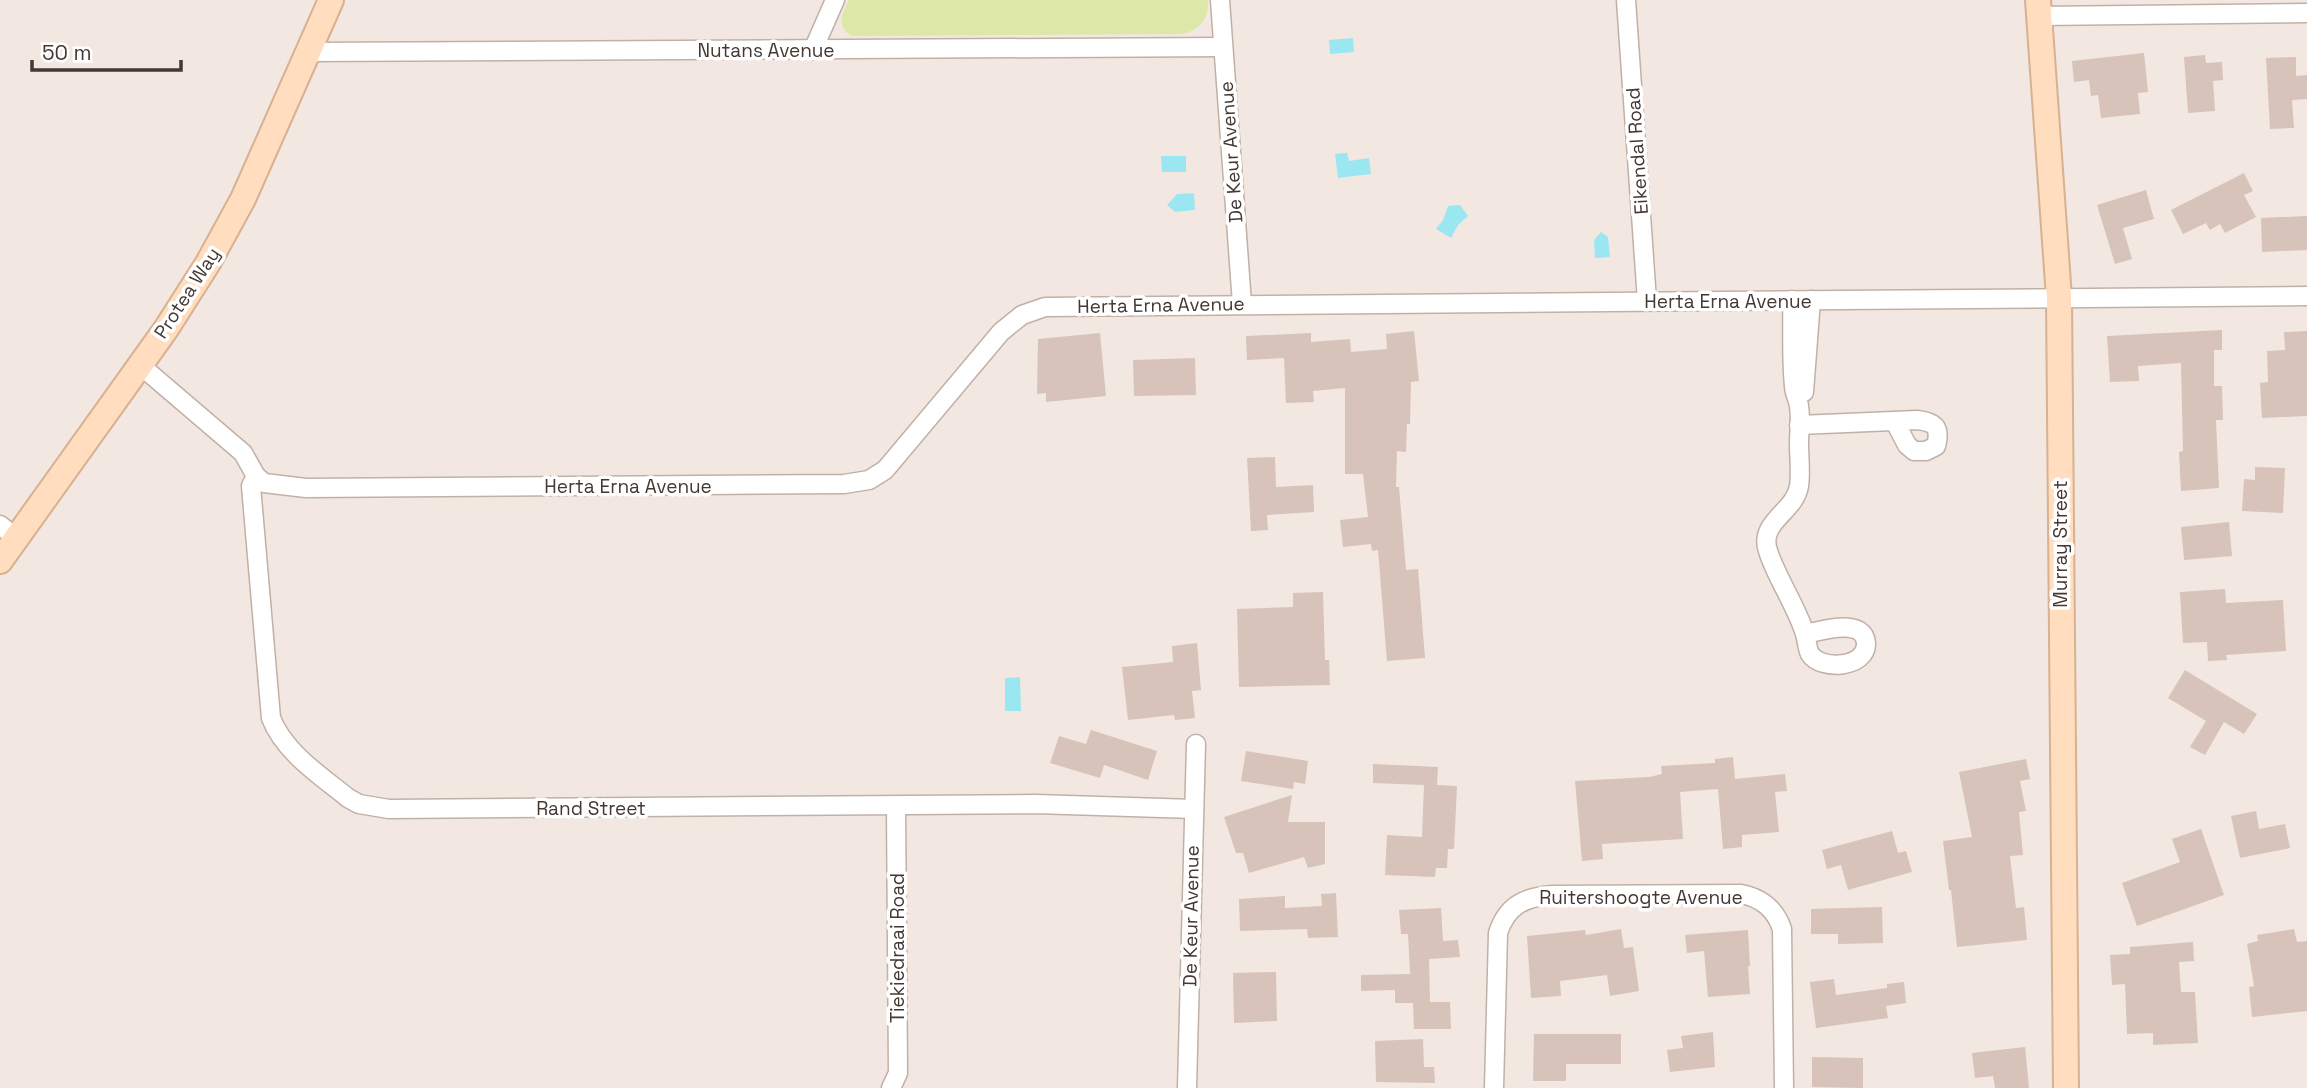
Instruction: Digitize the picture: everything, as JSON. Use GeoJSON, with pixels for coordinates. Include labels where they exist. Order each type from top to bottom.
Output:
{"type":"FeatureCollection","features":[{"type":"Feature","properties":{"kind":"street","name":"Protea Way"},"geometry":{"type":"LineString","coordinates":[[0,561],[8,532],[140,365],[191,292],[254,175],[331,0]]}},
{"type":"Feature","properties":{"kind":"street"},"geometry":{"type":"LineString","coordinates":[[813,50],[835,0]]}},
{"type":"Feature","properties":{"kind":"street","name":"De Keur Avenue"},"geometry":{"type":"LineString","coordinates":[[1220,0],[1242,304]]}},
{"type":"Feature","properties":{"kind":"street","name":"Eikendal Road"},"geometry":{"type":"LineString","coordinates":[[1626,0],[1647,301]]}},
{"type":"Feature","properties":{"kind":"street"},"geometry":{"type":"LineString","coordinates":[[2039,8],[2307,13]]}},
{"type":"Feature","properties":{"kind":"street","name":"Murray Street"},"geometry":{"type":"LineString","coordinates":[[2039,8],[2059,298],[2066,1088]]}},
{"type":"Feature","properties":{"kind":"street","name":"Nutans Avenue"},"geometry":{"type":"LineString","coordinates":[[308,52],[1223,47]]}},
{"type":"Feature","properties":{"kind":"street","name":"Herta Erna Avenue"},"geometry":{"type":"LineString","coordinates":[[256,475],[264,483],[306,488],[856,483],[878,476],[892,463],[1001,331],[1033,310],[1057,306],[2307,296]]}},
{"type":"Feature","properties":{"kind":"street"},"geometry":{"type":"LineString","coordinates":[[1792,300],[1800,360]]}},
{"type":"Feature","properties":{"kind":"street"},"geometry":{"type":"LineString","coordinates":[[1805,634],[1768,550],[1766,534],[1789,505],[1799,487],[1799,405],[1794,387],[1811,300]]}},
{"type":"Feature","properties":{"kind":"street"},"geometry":{"type":"LineString","coordinates":[[140,365],[243,453],[256,475]]}},
{"type":"Feature","properties":{"kind":"street"},"geometry":{"type":"LineString","coordinates":[[1799,425],[1895,422]]}},
{"type":"Feature","properties":{"kind":"street","name":"Rand Street"},"geometry":{"type":"LineString","coordinates":[[256,475],[251,486],[271,718],[276,731],[285,742],[338,790],[359,804],[389,810],[1035,804],[1194,809]]}},
{"type":"Feature","properties":{"kind":"street","name":"De Keur Avenue"},"geometry":{"type":"LineString","coordinates":[[1187,1088],[1196,744]]}},
{"type":"Feature","properties":{"kind":"street","name":"Tiekiedraai Road"},"geometry":{"type":"LineString","coordinates":[[891,1088],[898,1073],[896,806]]}},
{"type":"Feature","properties":{"kind":"street","name":"Ruitershoogte Avenue"},"geometry":{"type":"LineString","coordinates":[[1493,1088],[1498,933],[1512,908],[1518,902],[1536,896],[1660,894],[1741,894],[1759,899],[1779,920],[1783,938],[1784,1088]]}},
{"type":"Feature","properties":{"kind":"green space"},"geometry":{"type":"Polygon","coordinates":[[[849,0],[1208,0],[1207,13],[1202,23],[1194,30],[1182,34],[852,36],[843,29],[842,24],[842,15],[849,0]]]}},
{"type":"Feature","properties":{"kind":"water"},"geometry":{"type":"Polygon","coordinates":[[[1353,38],[1354,52],[1330,54],[1329,40],[1353,38]]]}},
{"type":"Feature","properties":{"kind":"water"},"geometry":{"type":"Polygon","coordinates":[[[1347,153],[1349,161],[1369,158],[1371,174],[1338,178],[1335,154],[1347,153]]]}},
{"type":"Feature","properties":{"kind":"water"},"geometry":{"type":"Polygon","coordinates":[[[1161,156],[1186,156],[1186,172],[1162,172],[1161,156]]]}},
{"type":"Feature","properties":{"kind":"water"},"geometry":{"type":"Polygon","coordinates":[[[1194,193],[1195,210],[1175,212],[1167,205],[1177,194],[1194,193]]]}},
{"type":"Feature","properties":{"kind":"water"},"geometry":{"type":"Polygon","coordinates":[[[1460,205],[1468,216],[1458,225],[1451,238],[1436,229],[1448,206],[1460,205]]]}},
{"type":"Feature","properties":{"kind":"water"},"geometry":{"type":"Polygon","coordinates":[[[1601,232],[1608,237],[1610,257],[1595,258],[1594,240],[1601,232]]]}},
{"type":"Feature","properties":{"kind":"water"},"geometry":{"type":"Polygon","coordinates":[[[1020,677],[1021,711],[1005,711],[1005,678],[1020,677]]]}},
{"type":"Feature","properties":{"kind":"building"},"geometry":{"type":"Polygon","coordinates":[[[2144,53],[2148,92],[2138,93],[2140,114],[2101,118],[2098,95],[2091,96],[2089,80],[2074,82],[2072,61],[2144,53]]]}},
{"type":"Feature","properties":{"kind":"building"},"geometry":{"type":"Polygon","coordinates":[[[2205,55],[2206,63],[2222,62],[2223,80],[2213,81],[2215,111],[2188,113],[2184,57],[2205,55]]]}},
{"type":"Feature","properties":{"kind":"building"},"geometry":{"type":"Polygon","coordinates":[[[2296,57],[2296,76],[2307,75],[2307,99],[2292,100],[2294,128],[2270,129],[2266,58],[2296,57]]]}},
{"type":"Feature","properties":{"kind":"building"},"geometry":{"type":"Polygon","coordinates":[[[2244,173],[2253,191],[2244,195],[2256,217],[2225,233],[2220,224],[2210,230],[2206,223],[2183,234],[2171,210],[2244,173]]]}},
{"type":"Feature","properties":{"kind":"building"},"geometry":{"type":"Polygon","coordinates":[[[2146,190],[2154,219],[2123,228],[2132,259],[2115,264],[2097,205],[2146,190]]]}},
{"type":"Feature","properties":{"kind":"building"},"geometry":{"type":"Polygon","coordinates":[[[2307,216],[2307,250],[2262,252],[2261,218],[2307,216]]]}},
{"type":"Feature","properties":{"kind":"building"},"geometry":{"type":"Polygon","coordinates":[[[2222,330],[2222,350],[2214,350],[2214,386],[2222,386],[2223,420],[2216,420],[2219,488],[2181,491],[2181,363],[2138,366],[2139,381],[2110,382],[2107,336],[2222,330]]]}},
{"type":"Feature","properties":{"kind":"building"},"geometry":{"type":"Polygon","coordinates":[[[1414,331],[1419,381],[1411,382],[1406,452],[1397,451],[1396,487],[1399,487],[1406,570],[1418,569],[1425,658],[1387,661],[1378,550],[1372,551],[1371,544],[1343,547],[1340,520],[1368,517],[1363,474],[1345,474],[1345,388],[1313,391],[1314,402],[1286,403],[1284,358],[1247,360],[1246,336],[1311,333],[1311,342],[1350,339],[1351,352],[1387,349],[1386,334],[1414,331]]]}},
{"type":"Feature","properties":{"kind":"building"},"geometry":{"type":"Polygon","coordinates":[[[2307,331],[2307,416],[2262,418],[2260,383],[2268,382],[2267,351],[2285,350],[2284,332],[2307,331]]]}},
{"type":"Feature","properties":{"kind":"building"},"geometry":{"type":"Polygon","coordinates":[[[1100,333],[1106,396],[1046,402],[1046,393],[1037,394],[1038,339],[1100,333]]]}},
{"type":"Feature","properties":{"kind":"building"},"geometry":{"type":"Polygon","coordinates":[[[1195,358],[1196,395],[1134,396],[1133,360],[1195,358]]]}},
{"type":"Feature","properties":{"kind":"building"},"geometry":{"type":"Polygon","coordinates":[[[1275,457],[1276,487],[1313,485],[1314,512],[1267,515],[1268,530],[1251,531],[1247,458],[1275,457]]]}},
{"type":"Feature","properties":{"kind":"building"},"geometry":{"type":"Polygon","coordinates":[[[2255,467],[2285,468],[2283,513],[2242,511],[2244,479],[2255,480],[2255,467]]]}},
{"type":"Feature","properties":{"kind":"building"},"geometry":{"type":"Polygon","coordinates":[[[2229,522],[2232,556],[2184,560],[2181,527],[2229,522]]]}},
{"type":"Feature","properties":{"kind":"building"},"geometry":{"type":"Polygon","coordinates":[[[2225,589],[2226,603],[2283,600],[2286,651],[2226,655],[2227,660],[2208,661],[2207,642],[2183,643],[2180,592],[2225,589]]]}},
{"type":"Feature","properties":{"kind":"building"},"geometry":{"type":"Polygon","coordinates":[[[1323,592],[1325,660],[1329,660],[1330,685],[1239,687],[1237,609],[1293,607],[1293,593],[1323,592]]]}},
{"type":"Feature","properties":{"kind":"building"},"geometry":{"type":"Polygon","coordinates":[[[1197,643],[1201,690],[1192,691],[1195,718],[1175,720],[1174,715],[1128,720],[1122,667],[1173,662],[1172,646],[1197,643]]]}},
{"type":"Feature","properties":{"kind":"building"},"geometry":{"type":"Polygon","coordinates":[[[2185,670],[2257,714],[2244,734],[2224,722],[2205,755],[2190,747],[2206,721],[2168,698],[2185,670]]]}},
{"type":"Feature","properties":{"kind":"building"},"geometry":{"type":"Polygon","coordinates":[[[1091,730],[1157,751],[1148,780],[1104,765],[1100,778],[1050,763],[1059,736],[1086,744],[1091,730]]]}},
{"type":"Feature","properties":{"kind":"building"},"geometry":{"type":"Polygon","coordinates":[[[1246,751],[1308,761],[1305,784],[1294,782],[1293,789],[1241,781],[1246,751]]]}},
{"type":"Feature","properties":{"kind":"building"},"geometry":{"type":"Polygon","coordinates":[[[1733,757],[1735,779],[1785,774],[1787,791],[1775,792],[1779,832],[1742,835],[1742,847],[1723,849],[1718,789],[1680,792],[1683,839],[1602,844],[1603,859],[1582,861],[1575,781],[1649,777],[1662,774],[1661,766],[1715,763],[1715,759],[1733,757]]]}},
{"type":"Feature","properties":{"kind":"building"},"geometry":{"type":"Polygon","coordinates":[[[2026,759],[2030,779],[2020,781],[2026,811],[2019,812],[2023,855],[2010,856],[2016,908],[2024,907],[2027,940],[1957,947],[1943,841],[1972,837],[1959,772],[2026,759]]]}},
{"type":"Feature","properties":{"kind":"building"},"geometry":{"type":"Polygon","coordinates":[[[1373,764],[1438,767],[1437,785],[1457,786],[1454,849],[1448,849],[1447,868],[1436,868],[1435,877],[1385,875],[1387,835],[1422,837],[1424,785],[1373,783],[1373,764]]]}},
{"type":"Feature","properties":{"kind":"building"},"geometry":{"type":"Polygon","coordinates":[[[1292,795],[1288,822],[1325,822],[1325,864],[1308,868],[1304,857],[1249,873],[1243,853],[1236,853],[1224,817],[1292,795]]]}},
{"type":"Feature","properties":{"kind":"building"},"geometry":{"type":"Polygon","coordinates":[[[2256,811],[2259,829],[2285,824],[2290,848],[2240,858],[2231,816],[2256,811]]]}},
{"type":"Feature","properties":{"kind":"building"},"geometry":{"type":"Polygon","coordinates":[[[2201,829],[2224,895],[2137,926],[2122,883],[2180,862],[2172,839],[2201,829]]]}},
{"type":"Feature","properties":{"kind":"building"},"geometry":{"type":"Polygon","coordinates":[[[1892,831],[1898,853],[1906,851],[1912,872],[1848,890],[1841,865],[1827,869],[1822,850],[1892,831]]]}},
{"type":"Feature","properties":{"kind":"building"},"geometry":{"type":"Polygon","coordinates":[[[1336,893],[1338,937],[1308,938],[1307,929],[1240,931],[1239,899],[1285,896],[1285,908],[1322,906],[1321,894],[1336,893]]]}},
{"type":"Feature","properties":{"kind":"building"},"geometry":{"type":"Polygon","coordinates":[[[1882,907],[1883,943],[1838,944],[1838,934],[1811,934],[1811,909],[1882,907]]]}},
{"type":"Feature","properties":{"kind":"building"},"geometry":{"type":"Polygon","coordinates":[[[1441,908],[1443,941],[1458,940],[1460,957],[1429,959],[1430,1002],[1450,1002],[1451,1029],[1414,1029],[1413,1003],[1395,1003],[1395,990],[1361,991],[1361,975],[1410,974],[1408,934],[1401,934],[1399,910],[1441,908]]]}},
{"type":"Feature","properties":{"kind":"building"},"geometry":{"type":"Polygon","coordinates":[[[1621,929],[1624,948],[1633,947],[1639,991],[1610,996],[1607,975],[1560,981],[1561,996],[1531,998],[1527,936],[1585,930],[1586,935],[1621,929]]]}},
{"type":"Feature","properties":{"kind":"building"},"geometry":{"type":"Polygon","coordinates":[[[2294,929],[2297,942],[2307,941],[2307,1011],[2252,1017],[2249,987],[2254,986],[2247,944],[2258,941],[2257,935],[2294,929]]]}},
{"type":"Feature","properties":{"kind":"building"},"geometry":{"type":"Polygon","coordinates":[[[1748,930],[1750,994],[1708,997],[1704,951],[1687,953],[1685,935],[1748,930]]]}},
{"type":"Feature","properties":{"kind":"building"},"geometry":{"type":"Polygon","coordinates":[[[2193,942],[2194,961],[2179,962],[2181,992],[2195,992],[2198,1043],[2153,1045],[2153,1033],[2127,1034],[2125,984],[2112,985],[2110,955],[2130,954],[2130,947],[2193,942]]]}},
{"type":"Feature","properties":{"kind":"building"},"geometry":{"type":"Polygon","coordinates":[[[1276,972],[1277,1021],[1234,1023],[1233,973],[1276,972]]]}},
{"type":"Feature","properties":{"kind":"building"},"geometry":{"type":"Polygon","coordinates":[[[1834,979],[1836,995],[1887,988],[1887,984],[1904,982],[1906,1003],[1886,1006],[1888,1018],[1816,1028],[1810,982],[1834,979]]]}},
{"type":"Feature","properties":{"kind":"building"},"geometry":{"type":"Polygon","coordinates":[[[1713,1032],[1715,1067],[1670,1072],[1667,1050],[1683,1048],[1681,1036],[1713,1032]]]}},
{"type":"Feature","properties":{"kind":"building"},"geometry":{"type":"Polygon","coordinates":[[[1534,1034],[1621,1034],[1621,1064],[1566,1064],[1566,1081],[1533,1081],[1534,1034]]]}},
{"type":"Feature","properties":{"kind":"building"},"geometry":{"type":"Polygon","coordinates":[[[1423,1039],[1424,1067],[1434,1067],[1435,1083],[1376,1082],[1375,1041],[1423,1039]]]}},
{"type":"Feature","properties":{"kind":"building"},"geometry":{"type":"Polygon","coordinates":[[[2025,1047],[2029,1088],[1995,1088],[1993,1076],[1975,1078],[1972,1053],[2025,1047]]]}},
{"type":"Feature","properties":{"kind":"building"},"geometry":{"type":"Polygon","coordinates":[[[1812,1057],[1863,1058],[1863,1088],[1812,1087],[1812,1057]]]}}]}
